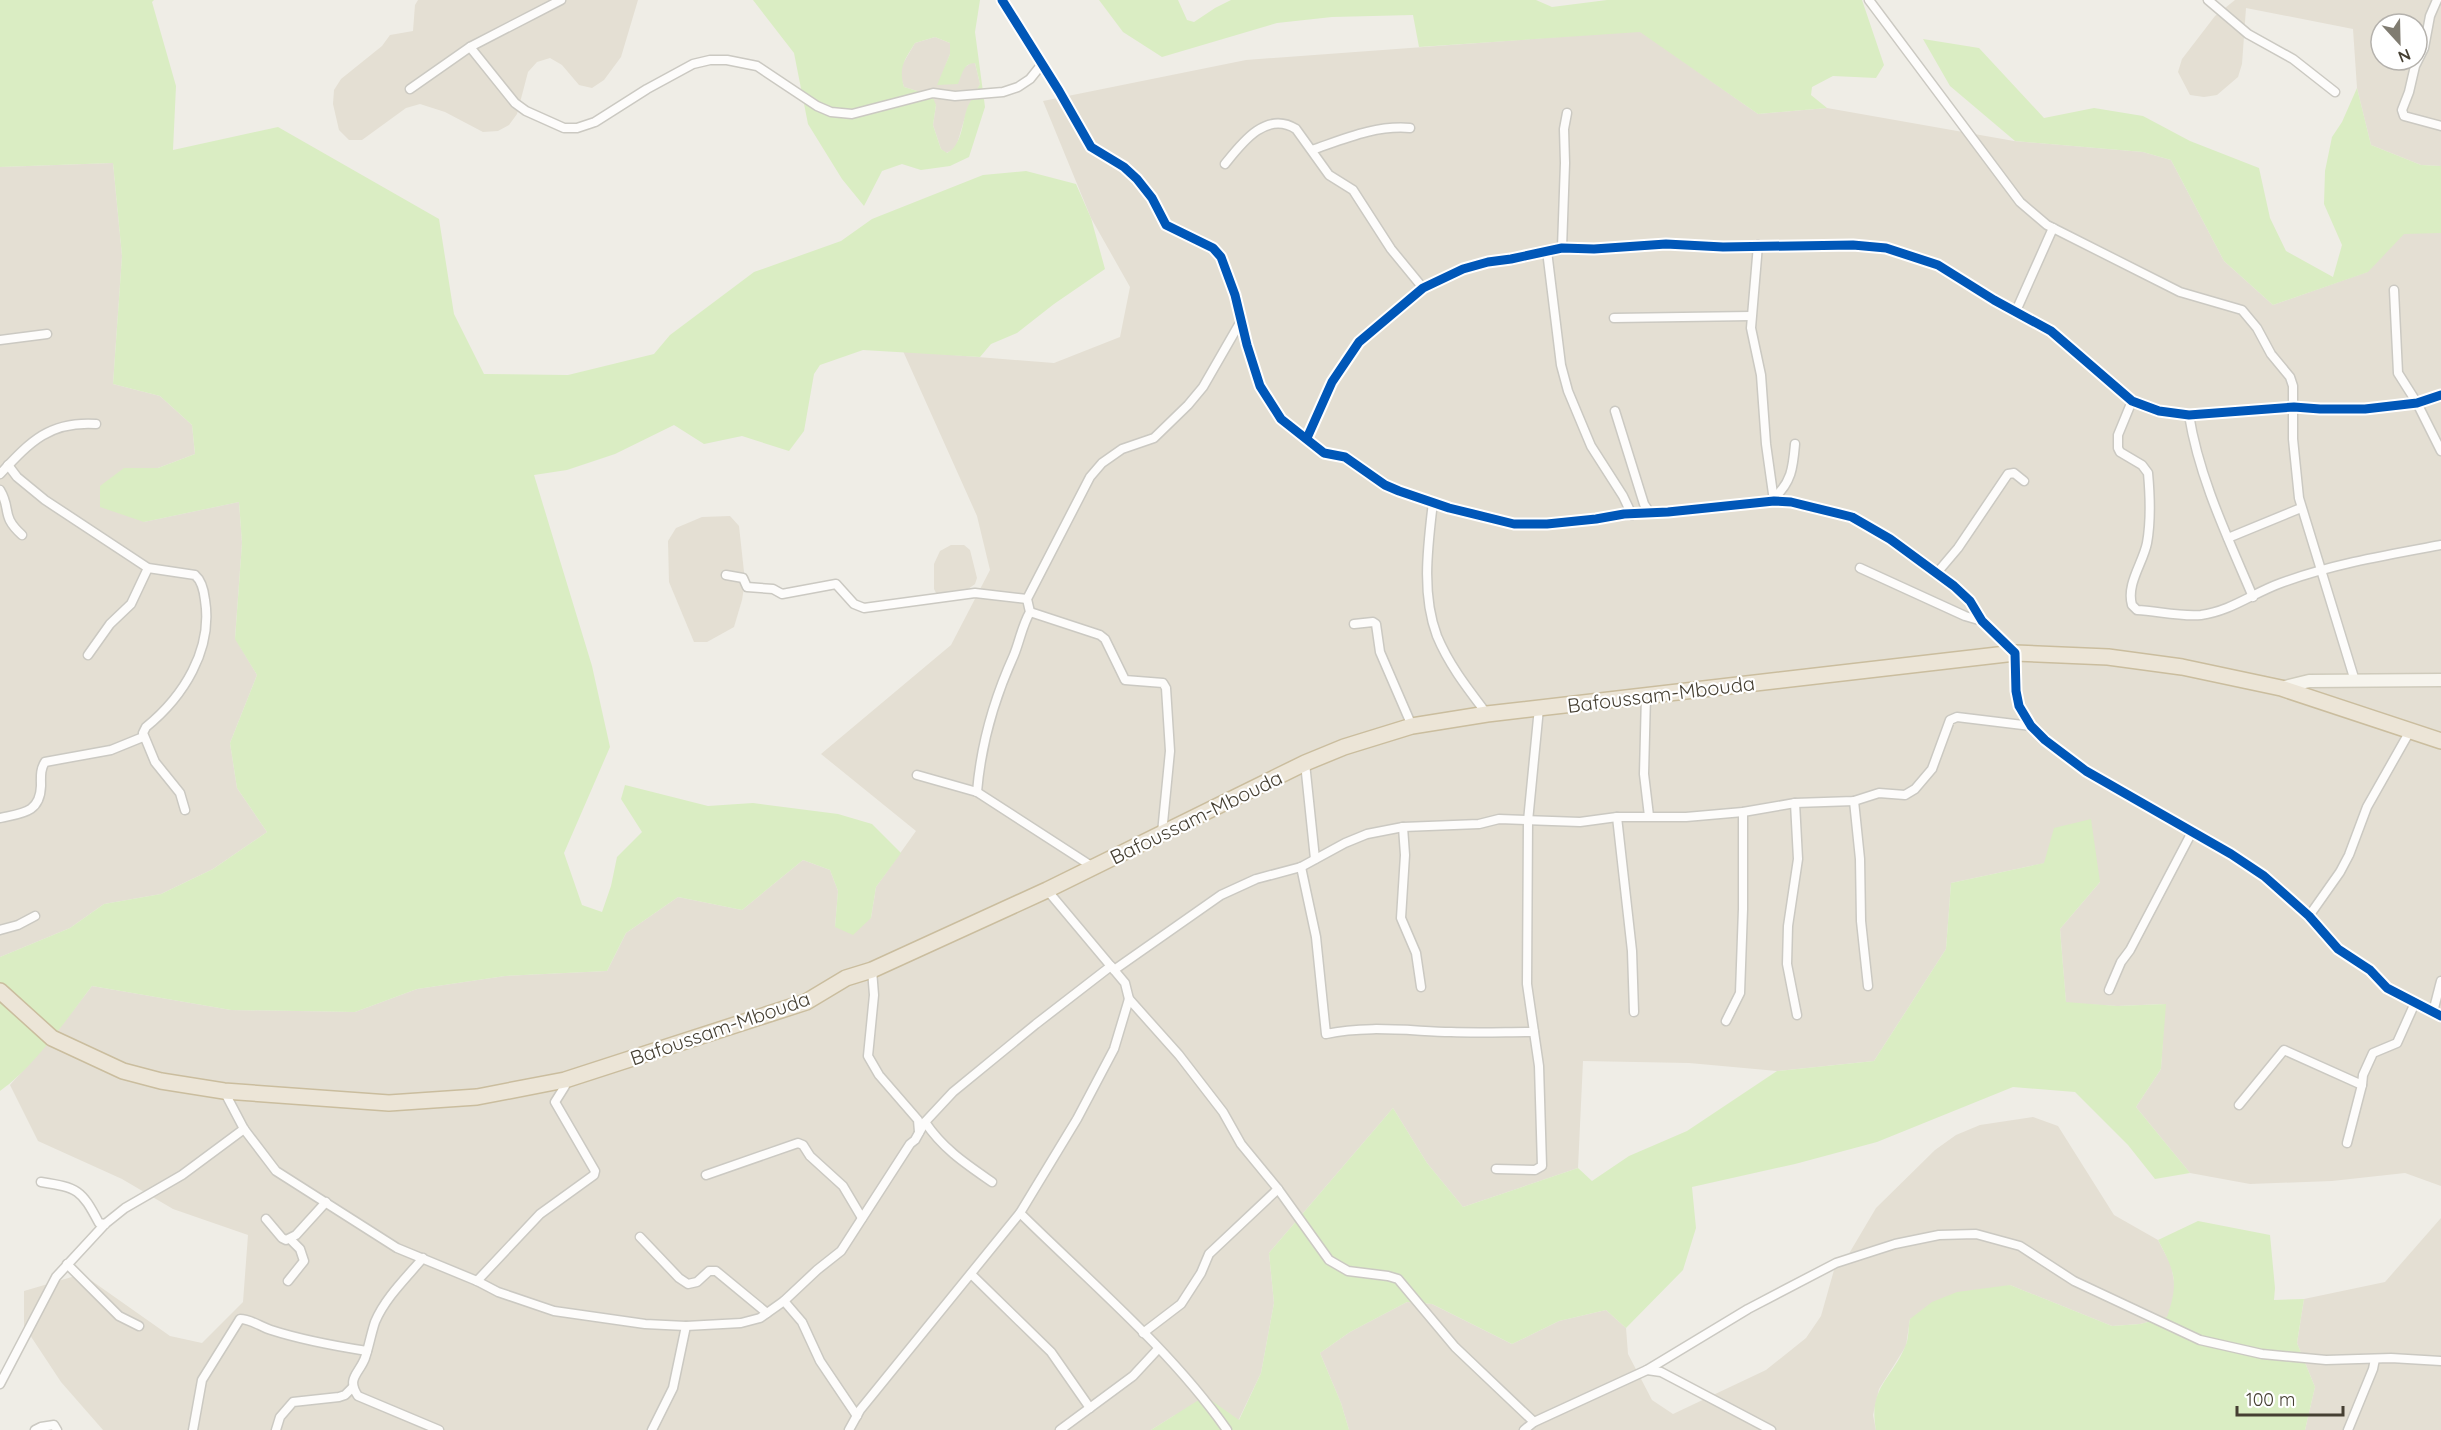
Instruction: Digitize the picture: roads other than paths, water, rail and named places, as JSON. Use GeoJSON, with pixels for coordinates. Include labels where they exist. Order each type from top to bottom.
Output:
{"type":"FeatureCollection","features":[{"type":"Feature","properties":{"kind":"highway","name":"Bafoussam-Mbouda"},"geometry":{"type":"LineString","coordinates":[[0,991],[52,1038],[123,1071],[161,1081],[224,1091],[389,1103],[477,1097],[565,1080],[806,1002],[846,978],[872,970],[1047,890],[1305,763],[1355,743],[1412,726],[1487,714],[2015,653],[2144,661],[2281,688],[2441,741]]}},
{"type":"Feature","properties":{"kind":"street"},"geometry":{"type":"LineString","coordinates":[[410,89],[470,47],[561,0]]}},
{"type":"Feature","properties":{"kind":"street"},"geometry":{"type":"LineString","coordinates":[[1002,0],[1094,150],[1124,167],[1137,179],[1152,198],[1166,225],[1213,248],[1221,257],[1235,295],[1252,362],[1265,395],[1281,419],[1324,453],[1345,457],[1384,485],[1501,522],[1527,525],[1774,500],[1791,502],[1852,518],[1890,538],[1965,596],[1982,621],[2015,653],[2017,699],[2031,726],[2086,771],[2232,854],[2264,876],[2309,916],[2338,949],[2370,970],[2387,988],[2437,1014],[2441,981]]}},
{"type":"Feature","properties":{"kind":"street"},"geometry":{"type":"LineString","coordinates":[[1869,0],[2028,211],[2053,228],[2180,292],[2242,310],[2250,317],[2271,354],[2290,377],[2293,386],[2294,460],[2301,508],[2355,681]]}},
{"type":"Feature","properties":{"kind":"street"},"geometry":{"type":"LineString","coordinates":[[2208,0],[2248,34],[2293,59],[2335,92]]}},
{"type":"Feature","properties":{"kind":"street"},"geometry":{"type":"LineString","coordinates":[[2437,0],[2430,16],[2424,48],[2415,66],[2402,110],[2404,116],[2441,126]]}},
{"type":"Feature","properties":{"kind":"street"},"geometry":{"type":"LineString","coordinates":[[470,47],[515,103],[526,111],[564,128],[577,128],[596,122],[647,89],[693,64],[710,60],[727,60],[758,66],[817,106],[831,112],[852,114],[933,93],[955,96],[1003,92],[1030,79],[1042,64]]}},
{"type":"Feature","properties":{"kind":"street"},"geometry":{"type":"LineString","coordinates":[[1562,248],[1564,129],[1567,113]]}},
{"type":"Feature","properties":{"kind":"street"},"geometry":{"type":"LineString","coordinates":[[1224,164],[1248,136],[1261,128],[1275,124],[1289,124],[1296,129],[1329,175],[1353,190],[1391,249],[1423,288]]}},
{"type":"Feature","properties":{"kind":"street"},"geometry":{"type":"LineString","coordinates":[[1312,150],[1377,128],[1392,126],[1410,128]]}},
{"type":"Feature","properties":{"kind":"street"},"geometry":{"type":"LineString","coordinates":[[2016,311],[2053,228]]}},
{"type":"Feature","properties":{"kind":"street"},"geometry":{"type":"LineString","coordinates":[[1307,438],[1332,382],[1359,342],[1423,288],[1471,266],[1562,248],[1594,249],[1666,244],[1723,247],[1758,244],[1853,245],[1886,248],[1938,265],[2058,336],[2132,401],[2159,411],[2189,415],[2294,407],[2365,409],[2417,403],[2441,395]]}},
{"type":"Feature","properties":{"kind":"street"},"geometry":{"type":"LineString","coordinates":[[1758,244],[1751,316],[1752,340],[1761,375],[1766,444],[1774,500]]}},
{"type":"Feature","properties":{"kind":"street"},"geometry":{"type":"LineString","coordinates":[[1547,251],[1561,365],[1568,391],[1591,446],[1623,496],[1632,515]]}},
{"type":"Feature","properties":{"kind":"street"},"geometry":{"type":"LineString","coordinates":[[2394,290],[2398,373],[2439,442],[2441,451]]}},
{"type":"Feature","properties":{"kind":"street"},"geometry":{"type":"LineString","coordinates":[[1614,318],[1751,316]]}},
{"type":"Feature","properties":{"kind":"street"},"geometry":{"type":"LineString","coordinates":[[977,792],[982,750],[994,706],[1015,652],[1022,626],[1030,612],[1027,599],[1090,477],[1102,463],[1122,449],[1154,438],[1188,405],[1203,387],[1240,321]]}},
{"type":"Feature","properties":{"kind":"street"},"geometry":{"type":"LineString","coordinates":[[0,340],[47,334]]}},
{"type":"Feature","properties":{"kind":"street"},"geometry":{"type":"LineString","coordinates":[[2132,401],[2118,435],[2118,448],[2123,454],[2147,469],[2149,531],[2143,559],[2131,592],[2132,605],[2137,610],[2200,615],[2231,607],[2279,583],[2320,571],[2369,557],[2441,545]]}},
{"type":"Feature","properties":{"kind":"street"},"geometry":{"type":"LineString","coordinates":[[1615,411],[1644,504],[1650,513]]}},
{"type":"Feature","properties":{"kind":"street"},"geometry":{"type":"LineString","coordinates":[[2189,415],[2196,452],[2253,597]]}},
{"type":"Feature","properties":{"kind":"street"},"geometry":{"type":"LineString","coordinates":[[0,474],[38,436],[59,427],[79,423],[96,424]]}},
{"type":"Feature","properties":{"kind":"street"},"geometry":{"type":"LineString","coordinates":[[1774,500],[1792,474],[1795,444]]}},
{"type":"Feature","properties":{"kind":"street"},"geometry":{"type":"LineString","coordinates":[[8,465],[17,477],[37,493],[148,568],[198,577],[204,592],[207,614],[203,644],[197,661],[175,700],[146,727],[144,737],[155,762],[180,794],[185,810]]}},
{"type":"Feature","properties":{"kind":"street"},"geometry":{"type":"LineString","coordinates":[[1936,574],[1958,548],[2008,474],[2014,473],[2024,481]]}},
{"type":"Feature","properties":{"kind":"street"},"geometry":{"type":"LineString","coordinates":[[0,490],[6,500],[5,512],[8,520],[22,535]]}},
{"type":"Feature","properties":{"kind":"street"},"geometry":{"type":"LineString","coordinates":[[1433,502],[1428,576],[1437,634],[1449,661],[1487,714]]}},
{"type":"Feature","properties":{"kind":"street"},"geometry":{"type":"LineString","coordinates":[[2228,538],[2301,508]]}},
{"type":"Feature","properties":{"kind":"street"},"geometry":{"type":"LineString","coordinates":[[88,655],[110,624],[131,604],[148,568]]}},
{"type":"Feature","properties":{"kind":"street"},"geometry":{"type":"LineString","coordinates":[[1860,568],[1965,616],[1982,621]]}},
{"type":"Feature","properties":{"kind":"street"},"geometry":{"type":"LineString","coordinates":[[726,575],[743,578],[747,587],[773,589],[782,594],[836,584],[854,604],[864,608],[975,593],[1027,599]]}},
{"type":"Feature","properties":{"kind":"street"},"geometry":{"type":"LineString","coordinates":[[1030,612],[1100,635],[1105,639],[1125,680],[1163,683],[1166,688],[1170,750],[1162,833]]}},
{"type":"Feature","properties":{"kind":"street"},"geometry":{"type":"LineString","coordinates":[[1354,624],[1373,622],[1376,624],[1380,652],[1412,726]]}},
{"type":"Feature","properties":{"kind":"street"},"geometry":{"type":"LineString","coordinates":[[2281,688],[2309,681],[2441,680]]}},
{"type":"Feature","properties":{"kind":"street"},"geometry":{"type":"LineString","coordinates":[[1646,695],[1644,774],[1649,816]]}},
{"type":"Feature","properties":{"kind":"street"},"geometry":{"type":"LineString","coordinates":[[1496,1169],[1535,1170],[1542,1166],[1539,1066],[1527,984],[1528,821],[1539,708]]}},
{"type":"Feature","properties":{"kind":"street"},"geometry":{"type":"LineString","coordinates":[[224,1091],[244,1129],[276,1171],[397,1248],[506,1295],[554,1311],[626,1322],[686,1326],[741,1323],[760,1318],[784,1301],[841,1251],[925,1122],[953,1092],[1036,1024],[1113,968],[1240,885],[1301,867],[1367,834],[1403,827],[1479,824],[1499,819],[1580,822],[1617,817],[1686,817],[1743,813],[1795,803],[1854,801],[1879,793],[1905,795],[1915,789],[1932,769],[1950,720],[1957,717],[2031,726]]}},
{"type":"Feature","properties":{"kind":"street"},"geometry":{"type":"LineString","coordinates":[[2309,916],[2340,872],[2367,807],[2410,731]]}},
{"type":"Feature","properties":{"kind":"street"},"geometry":{"type":"LineString","coordinates":[[0,818],[30,810],[37,805],[41,790],[42,768],[45,762],[111,750],[144,737]]}},
{"type":"Feature","properties":{"kind":"street"},"geometry":{"type":"LineString","coordinates":[[1305,763],[1315,859]]}},
{"type":"Feature","properties":{"kind":"street"},"geometry":{"type":"LineString","coordinates":[[917,775],[977,792],[1093,867]]}},
{"type":"Feature","properties":{"kind":"street"},"geometry":{"type":"LineString","coordinates":[[1854,801],[1860,859],[1861,921],[1868,986]]}},
{"type":"Feature","properties":{"kind":"street"},"geometry":{"type":"LineString","coordinates":[[1795,803],[1798,859],[1788,926],[1787,964],[1797,1015]]}},
{"type":"Feature","properties":{"kind":"street"},"geometry":{"type":"LineString","coordinates":[[1726,1021],[1740,993],[1743,813]]}},
{"type":"Feature","properties":{"kind":"street"},"geometry":{"type":"LineString","coordinates":[[1617,817],[1632,951],[1634,1012]]}},
{"type":"Feature","properties":{"kind":"street"},"geometry":{"type":"LineString","coordinates":[[1403,827],[1405,855],[1401,918],[1415,947],[1421,987]]}},
{"type":"Feature","properties":{"kind":"street"},"geometry":{"type":"LineString","coordinates":[[2109,990],[2121,962],[2130,950],[2192,832]]}},
{"type":"Feature","properties":{"kind":"street"},"geometry":{"type":"LineString","coordinates":[[1301,867],[1316,937],[1326,1034],[1339,1031],[1396,1030],[1465,1033],[1534,1032]]}},
{"type":"Feature","properties":{"kind":"street"},"geometry":{"type":"LineString","coordinates":[[1047,890],[1125,983],[1129,999],[1179,1055],[1223,1112],[1241,1144],[1278,1189],[1329,1260],[1348,1271],[1398,1279],[1455,1347],[1534,1422]]}},
{"type":"Feature","properties":{"kind":"street"},"geometry":{"type":"LineString","coordinates":[[0,930],[18,925],[35,916]]}},
{"type":"Feature","properties":{"kind":"street"},"geometry":{"type":"LineString","coordinates":[[872,970],[874,995],[868,1056],[879,1075],[918,1120],[920,1132]]}},
{"type":"Feature","properties":{"kind":"street"},"geometry":{"type":"LineString","coordinates":[[849,1430],[857,1416],[1020,1214],[1077,1119],[1114,1048],[1129,999]]}},
{"type":"Feature","properties":{"kind":"street"},"geometry":{"type":"LineString","coordinates":[[2347,1143],[2363,1075],[2373,1053],[2397,1043],[2415,1003]]}},
{"type":"Feature","properties":{"kind":"street"},"geometry":{"type":"LineString","coordinates":[[2239,1105],[2284,1050],[2362,1085]]}},
{"type":"Feature","properties":{"kind":"street"},"geometry":{"type":"LineString","coordinates":[[477,1281],[540,1214],[594,1175],[595,1171],[555,1102],[565,1086],[565,1080]]}},
{"type":"Feature","properties":{"kind":"street"},"geometry":{"type":"LineString","coordinates":[[925,1122],[937,1139],[955,1156],[992,1182]]}},
{"type":"Feature","properties":{"kind":"street"},"geometry":{"type":"LineString","coordinates":[[0,1384],[56,1277],[105,1224],[125,1208],[182,1175],[244,1129]]}},
{"type":"Feature","properties":{"kind":"street"},"geometry":{"type":"LineString","coordinates":[[706,1175],[798,1143],[803,1145],[810,1156],[843,1186],[862,1218]]}},
{"type":"Feature","properties":{"kind":"street"},"geometry":{"type":"LineString","coordinates":[[41,1182],[66,1186],[77,1191],[87,1200],[99,1222],[105,1224]]}},
{"type":"Feature","properties":{"kind":"street"},"geometry":{"type":"LineString","coordinates":[[1143,1333],[1181,1304],[1201,1273],[1209,1254],[1278,1189]]}},
{"type":"Feature","properties":{"kind":"street"},"geometry":{"type":"LineString","coordinates":[[290,1239],[326,1202]]}},
{"type":"Feature","properties":{"kind":"street"},"geometry":{"type":"LineString","coordinates":[[1020,1214],[1158,1348],[1213,1410],[1227,1430]]}},
{"type":"Feature","properties":{"kind":"street"},"geometry":{"type":"LineString","coordinates":[[266,1219],[282,1239],[290,1239],[300,1249],[304,1261],[288,1281]]}},
{"type":"Feature","properties":{"kind":"street"},"geometry":{"type":"LineString","coordinates":[[1524,1430],[1534,1422],[1647,1370],[1748,1309],[1836,1263],[1895,1244],[1939,1235],[1976,1234],[2020,1246],[2074,1281],[2199,1340],[2262,1354],[2326,1360],[2391,1358],[2441,1361]]}},
{"type":"Feature","properties":{"kind":"street"},"geometry":{"type":"LineString","coordinates":[[640,1237],[679,1278],[692,1284],[709,1271],[716,1271],[767,1313]]}},
{"type":"Feature","properties":{"kind":"street"},"geometry":{"type":"LineString","coordinates":[[423,1258],[384,1306],[375,1322],[367,1351],[353,1379],[352,1388],[357,1396],[439,1430]]}},
{"type":"Feature","properties":{"kind":"street"},"geometry":{"type":"LineString","coordinates":[[68,1264],[119,1316],[139,1326]]}},
{"type":"Feature","properties":{"kind":"street"},"geometry":{"type":"LineString","coordinates":[[971,1274],[1051,1352],[1090,1408]]}},
{"type":"Feature","properties":{"kind":"street"},"geometry":{"type":"LineString","coordinates":[[784,1301],[802,1322],[820,1361],[857,1416]]}},
{"type":"Feature","properties":{"kind":"street"},"geometry":{"type":"LineString","coordinates":[[193,1430],[202,1380],[240,1319],[302,1338],[367,1351]]}},
{"type":"Feature","properties":{"kind":"street"},"geometry":{"type":"LineString","coordinates":[[652,1430],[674,1388],[686,1326]]}},
{"type":"Feature","properties":{"kind":"street"},"geometry":{"type":"LineString","coordinates":[[1060,1430],[1133,1376],[1158,1348]]}},
{"type":"Feature","properties":{"kind":"street"},"geometry":{"type":"LineString","coordinates":[[2373,1370],[2391,1358]]}},
{"type":"Feature","properties":{"kind":"street"},"geometry":{"type":"LineString","coordinates":[[2348,1430],[2373,1370],[2375,1359]]}},
{"type":"Feature","properties":{"kind":"street"},"geometry":{"type":"LineString","coordinates":[[1647,1370],[1661,1372],[1771,1430]]}},
{"type":"Feature","properties":{"kind":"street"},"geometry":{"type":"LineString","coordinates":[[276,1430],[280,1417],[293,1402],[339,1397],[352,1388]]}},
{"type":"Feature","properties":{"kind":"street"},"geometry":{"type":"LineString","coordinates":[[35,1430],[54,1425],[57,1430]]}}]}
